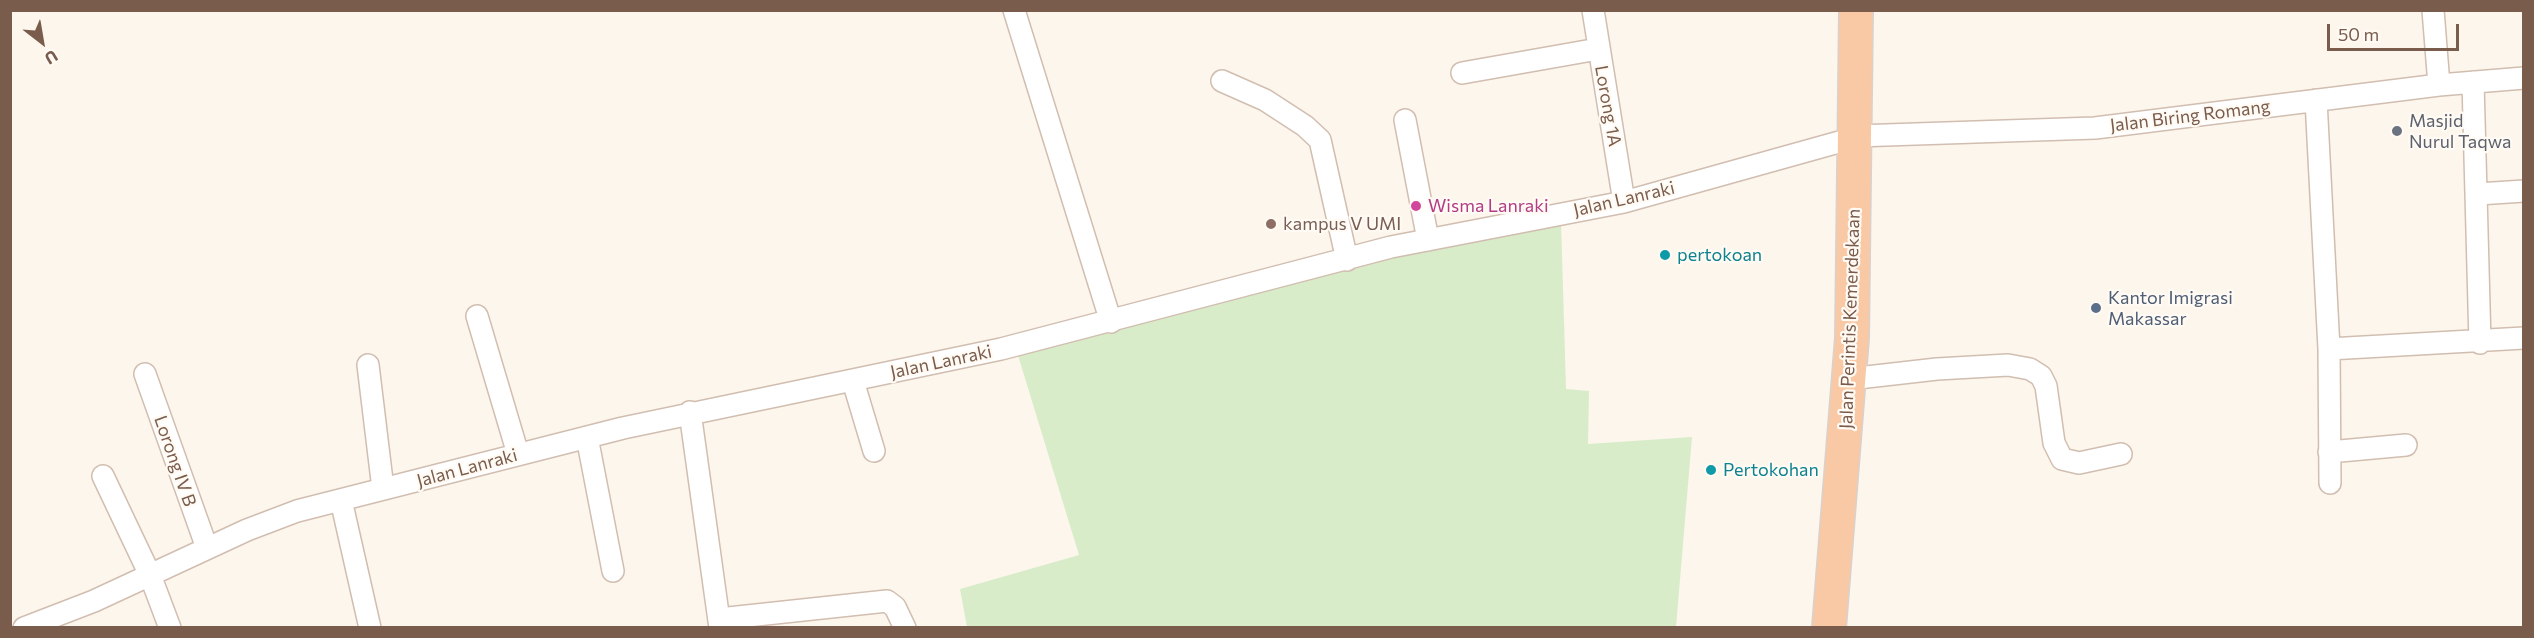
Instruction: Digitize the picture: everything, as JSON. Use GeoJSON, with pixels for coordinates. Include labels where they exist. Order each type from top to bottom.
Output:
{"type":"FeatureCollection","features":[{"type":"Feature","properties":{"kind":"highway","name":"Jalan Perintis Kemerdekaan"},"geometry":{"type":"LineString","coordinates":[[1829,627],[1849,379],[1847,139],[1842,10]]}},
{"type":"Feature","properties":{"kind":"highway","name":"Jalan Perintis Kemerdekaan"},"geometry":{"type":"LineString","coordinates":[[1811,627],[1835,328],[1856,10]]}},
{"type":"Feature","properties":{"kind":"street"},"geometry":{"type":"LineString","coordinates":[[1014,10],[1111,322]]}},
{"type":"Feature","properties":{"kind":"street","name":"Lorong 1A"},"geometry":{"type":"LineString","coordinates":[[1593,10],[1624,202]]}},
{"type":"Feature","properties":{"kind":"street"},"geometry":{"type":"LineString","coordinates":[[2433,10],[2439,85]]}},
{"type":"Feature","properties":{"kind":"street"},"geometry":{"type":"LineString","coordinates":[[1462,73],[1598,49]]}},
{"type":"Feature","properties":{"kind":"street","name":"Jalan Biring Romang"},"geometry":{"type":"LineString","coordinates":[[1847,139],[2095,128],[2439,85],[2523,78]]}},
{"type":"Feature","properties":{"kind":"street"},"geometry":{"type":"LineString","coordinates":[[1222,81],[1265,100],[1305,126],[1320,140],[1347,260]]}},
{"type":"Feature","properties":{"kind":"street"},"geometry":{"type":"LineString","coordinates":[[2474,82],[2480,343]]}},
{"type":"Feature","properties":{"kind":"street"},"geometry":{"type":"LineString","coordinates":[[2316,100],[2329,349],[2330,483]]}},
{"type":"Feature","properties":{"kind":"street"},"geometry":{"type":"LineString","coordinates":[[1405,120],[1428,240]]}},
{"type":"Feature","properties":{"kind":"street","name":"Jalan Lanraki"},"geometry":{"type":"LineString","coordinates":[[24,627],[56,617],[207,548],[297,511],[690,412],[853,381],[1001,349],[1428,240],[1624,202],[1847,139]]}},
{"type":"Feature","properties":{"kind":"street"},"geometry":{"type":"LineString","coordinates":[[2478,194],[2523,191]]}},
{"type":"Feature","properties":{"kind":"street"},"geometry":{"type":"LineString","coordinates":[[477,316],[518,454]]}},
{"type":"Feature","properties":{"kind":"street"},"geometry":{"type":"LineString","coordinates":[[2329,349],[2480,343],[2523,338]]}},
{"type":"Feature","properties":{"kind":"street"},"geometry":{"type":"LineString","coordinates":[[368,364],[383,489]]}},
{"type":"Feature","properties":{"kind":"street"},"geometry":{"type":"LineString","coordinates":[[1849,379],[1949,368],[2008,365],[2030,369],[2041,376],[2046,386],[2054,443],[2062,459],[2079,463],[2121,454]]}},
{"type":"Feature","properties":{"kind":"street","name":"Lorong IV B"},"geometry":{"type":"LineString","coordinates":[[145,374],[207,548]]}},
{"type":"Feature","properties":{"kind":"street"},"geometry":{"type":"LineString","coordinates":[[853,381],[874,451]]}},
{"type":"Feature","properties":{"kind":"street"},"geometry":{"type":"LineString","coordinates":[[690,412],[720,623],[875,600],[887,601],[895,607],[905,627]]}},
{"type":"Feature","properties":{"kind":"street"},"geometry":{"type":"LineString","coordinates":[[588,437],[614,571]]}},
{"type":"Feature","properties":{"kind":"street"},"geometry":{"type":"LineString","coordinates":[[2329,452],[2406,445]]}},
{"type":"Feature","properties":{"kind":"street"},"geometry":{"type":"LineString","coordinates":[[103,476],[150,575],[170,627]]}},
{"type":"Feature","properties":{"kind":"street"},"geometry":{"type":"LineString","coordinates":[[340,500],[370,627]]}},
{"type":"Feature","properties":{"kind":"green space"},"geometry":{"type":"Polygon","coordinates":[[[1561,221],[1566,389],[1589,391],[1588,444],[1692,437],[1676,627],[967,627],[960,589],[1079,555],[1013,339],[1561,221]]]}},
{"type":"Feature","properties":{"kind":"place","name":"Masjid Nurul Taqwa"},"geometry":{"type":"Point","coordinates":[2397,131]}},
{"type":"Feature","properties":{"kind":"place","name":"Wisma Lanraki"},"geometry":{"type":"Point","coordinates":[1416,206]}},
{"type":"Feature","properties":{"kind":"place","name":"kampus V UMI"},"geometry":{"type":"Point","coordinates":[1271,224]}},
{"type":"Feature","properties":{"kind":"place","name":"pertokoan"},"geometry":{"type":"Point","coordinates":[1665,255]}},
{"type":"Feature","properties":{"kind":"place","name":"Kantor Imigrasi Makassar"},"geometry":{"type":"Point","coordinates":[2096,308]}},
{"type":"Feature","properties":{"kind":"place","name":"Pertokohan"},"geometry":{"type":"Point","coordinates":[1711,470]}}]}
